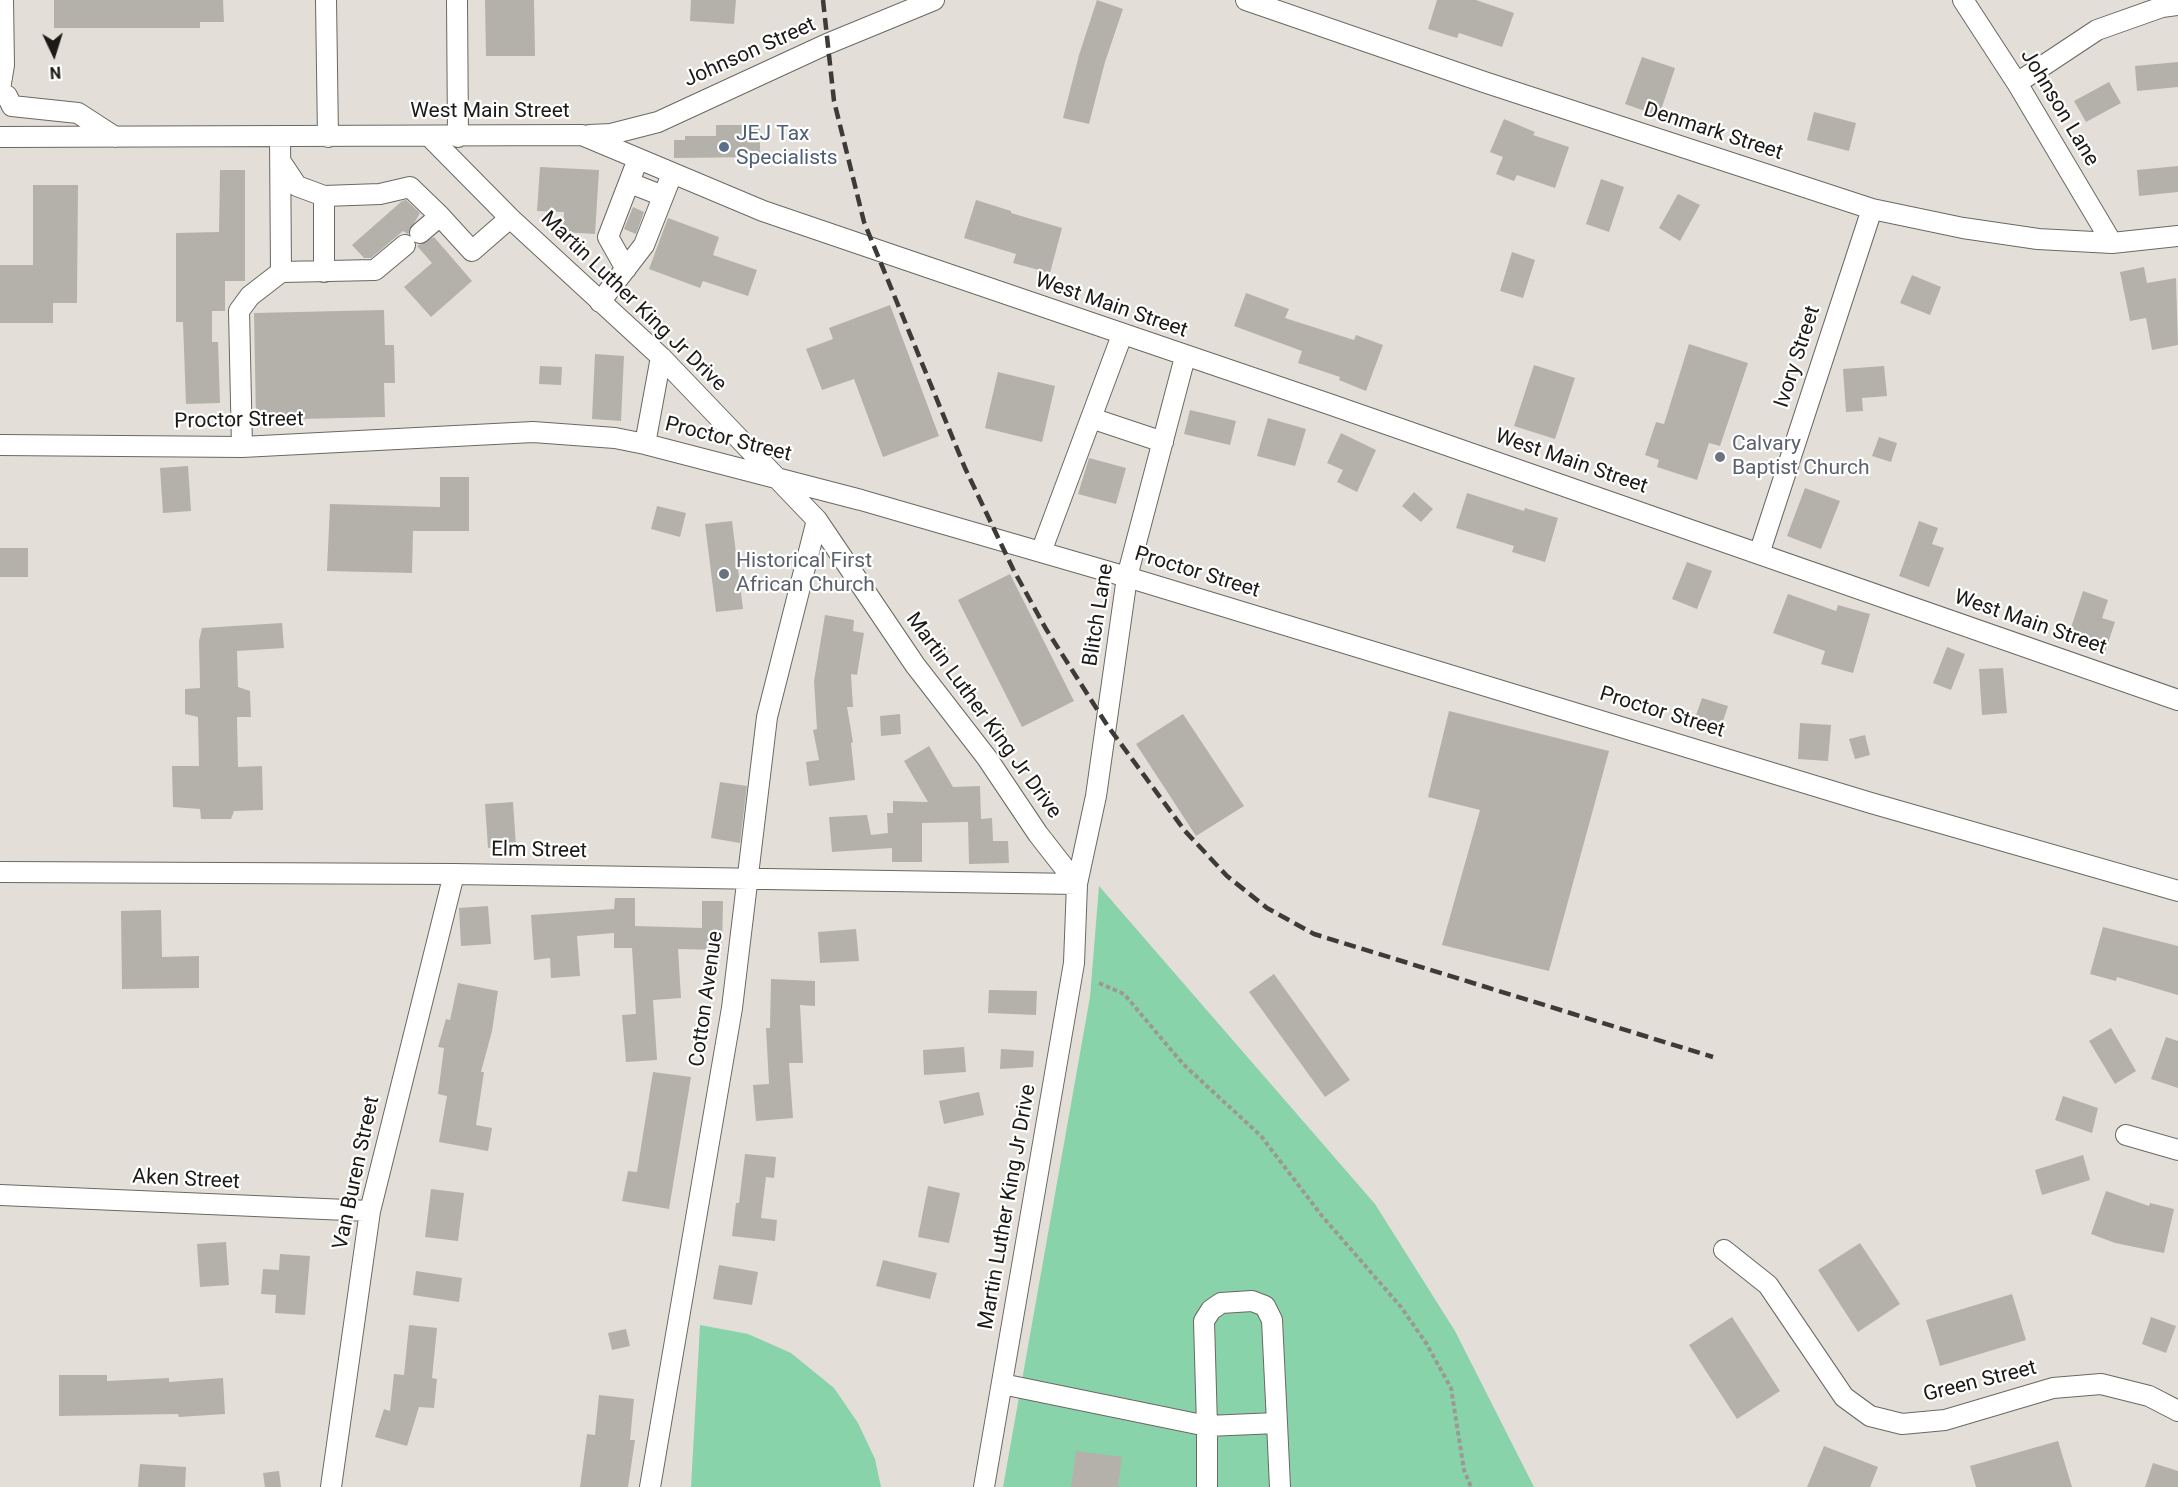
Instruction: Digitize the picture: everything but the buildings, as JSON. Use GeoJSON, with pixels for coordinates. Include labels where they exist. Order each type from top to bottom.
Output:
{"type":"FeatureCollection","features":[{"type":"Feature","properties":{"kind":"street"},"geometry":{"type":"LineString","coordinates":[[0,89],[4,65],[3,0]]}},
{"type":"Feature","properties":{"kind":"street"},"geometry":{"type":"LineString","coordinates":[[326,0],[328,137]]}},
{"type":"Feature","properties":{"kind":"street"},"geometry":{"type":"LineString","coordinates":[[457,0],[458,137]]}},
{"type":"Feature","properties":{"kind":"street","name":"Johnson Street"},"geometry":{"type":"LineString","coordinates":[[582,135],[611,134],[657,122],[827,44],[934,0]]}},
{"type":"Feature","properties":{"kind":"street","name":"Denmark Street"},"geometry":{"type":"LineString","coordinates":[[1246,0],[1461,74],[1872,209],[1963,228],[2038,239],[2112,243],[2178,236]]}},
{"type":"Feature","properties":{"kind":"street","name":"Johnson Lane"},"geometry":{"type":"LineString","coordinates":[[1963,0],[2017,83],[2112,243]]}},
{"type":"Feature","properties":{"kind":"street"},"geometry":{"type":"LineString","coordinates":[[2017,83],[2097,30],[2162,7],[2178,5]]}},
{"type":"Feature","properties":{"kind":"street"},"geometry":{"type":"LineString","coordinates":[[0,95],[7,96],[12,106],[78,113],[115,137]]}},
{"type":"Feature","properties":{"kind":"street","name":"West Main Street"},"geometry":{"type":"LineString","coordinates":[[0,137],[582,135],[764,211],[2178,700]]}},
{"type":"Feature","properties":{"kind":"street","name":"Martin Luther King Jr Drive"},"geometry":{"type":"LineString","coordinates":[[429,136],[510,218],[661,357],[817,520],[915,665],[987,758],[1038,834],[1077,884],[1074,963],[984,1487]]}},
{"type":"Feature","properties":{"kind":"street"},"geometry":{"type":"LineString","coordinates":[[280,137],[281,272]]}},
{"type":"Feature","properties":{"kind":"street"},"geometry":{"type":"LineString","coordinates":[[626,270],[608,237],[638,159]]}},
{"type":"Feature","properties":{"kind":"street"},"geometry":{"type":"LineString","coordinates":[[281,162],[297,186],[324,196],[380,194],[410,186],[472,251],[510,218]]}},
{"type":"Feature","properties":{"kind":"street"},"geometry":{"type":"LineString","coordinates":[[600,302],[644,245],[672,174]]}},
{"type":"Feature","properties":{"kind":"street"},"geometry":{"type":"LineString","coordinates":[[630,183],[663,195]]}},
{"type":"Feature","properties":{"kind":"street"},"geometry":{"type":"LineString","coordinates":[[324,196],[324,272]]}},
{"type":"Feature","properties":{"kind":"street","name":"Ivory Street"},"geometry":{"type":"LineString","coordinates":[[1759,554],[1872,209]]}},
{"type":"Feature","properties":{"kind":"street"},"geometry":{"type":"LineString","coordinates":[[242,447],[238,310],[250,296],[281,272],[375,270],[440,216]]}},
{"type":"Feature","properties":{"kind":"street"},"geometry":{"type":"LineString","coordinates":[[1041,552],[1122,335]]}},
{"type":"Feature","properties":{"kind":"street"},"geometry":{"type":"LineString","coordinates":[[645,444],[661,357]]}},
{"type":"Feature","properties":{"kind":"street","name":"Blitch Lane"},"geometry":{"type":"LineString","coordinates":[[1077,884],[1096,796],[1127,577],[1185,357]]}},
{"type":"Feature","properties":{"kind":"street"},"geometry":{"type":"LineString","coordinates":[[1090,418],[1163,442]]}},
{"type":"Feature","properties":{"kind":"street","name":"Proctor Street"},"geometry":{"type":"LineString","coordinates":[[0,445],[242,447],[532,432],[615,438],[645,444],[777,477],[1127,577],[1871,803],[2178,891]]}},
{"type":"Feature","properties":{"kind":"street","name":"Cotton Avenue"},"geometry":{"type":"LineString","coordinates":[[650,1487],[732,1008],[767,717],[817,520]]}},
{"type":"Feature","properties":{"kind":"street","name":"Elm Street"},"geometry":{"type":"LineString","coordinates":[[0,872],[454,874],[1077,884]]}},
{"type":"Feature","properties":{"kind":"street","name":"Van Buren Street"},"geometry":{"type":"LineString","coordinates":[[331,1487],[370,1211],[454,874]]}},
{"type":"Feature","properties":{"kind":"street"},"geometry":{"type":"LineString","coordinates":[[2126,1135],[2178,1150]]}},
{"type":"Feature","properties":{"kind":"street","name":"Aken Street"},"geometry":{"type":"LineString","coordinates":[[0,1195],[370,1211]]}},
{"type":"Feature","properties":{"kind":"street","name":"Green Street"},"geometry":{"type":"LineString","coordinates":[[1724,1250],[1768,1285],[1844,1397],[1869,1416],[1902,1424],[1945,1420],[2053,1389],[2101,1384],[2149,1396],[2178,1411]]}},
{"type":"Feature","properties":{"kind":"street"},"geometry":{"type":"LineString","coordinates":[[1207,1487],[1204,1322],[1211,1310],[1221,1303],[1252,1301],[1264,1306],[1272,1320],[1280,1487]]}},
{"type":"Feature","properties":{"kind":"street"},"geometry":{"type":"LineString","coordinates":[[1002,1384],[1207,1426],[1276,1423]]}},
{"type":"Feature","properties":{"kind":"path"},"geometry":{"type":"LineString","coordinates":[[1099,983],[1124,994],[1183,1064],[1261,1136],[1287,1167],[1322,1216],[1401,1307],[1426,1343],[1451,1388],[1464,1470],[1471,1487]]}},
{"type":"Feature","properties":{"kind":"green space"},"geometry":{"type":"Polygon","coordinates":[[[1099,886],[1375,1204],[1455,1331],[1534,1487],[1003,1487],[1090,997],[1099,886]]]}},
{"type":"Feature","properties":{"kind":"green space"},"geometry":{"type":"Polygon","coordinates":[[[700,1325],[748,1334],[791,1353],[834,1388],[858,1423],[875,1459],[881,1487],[691,1487],[700,1325]]]}},
{"type":"Feature","properties":{"kind":"railway"},"geometry":{"type":"LineString","coordinates":[[823,0],[834,101],[864,222],[965,468],[1013,569],[1046,629],[1107,725],[1185,831],[1227,876],[1267,908],[1314,934],[1713,1057]]}},
{"type":"Feature","properties":{"kind":"place","name":"JEJ Tax Specialists"},"geometry":{"type":"Point","coordinates":[724,147]}},
{"type":"Feature","properties":{"kind":"place","name":"Calvary Baptist Church"},"geometry":{"type":"Point","coordinates":[1720,457]}},
{"type":"Feature","properties":{"kind":"place","name":"Historical First African Church"},"geometry":{"type":"Point","coordinates":[724,574]}}]}
